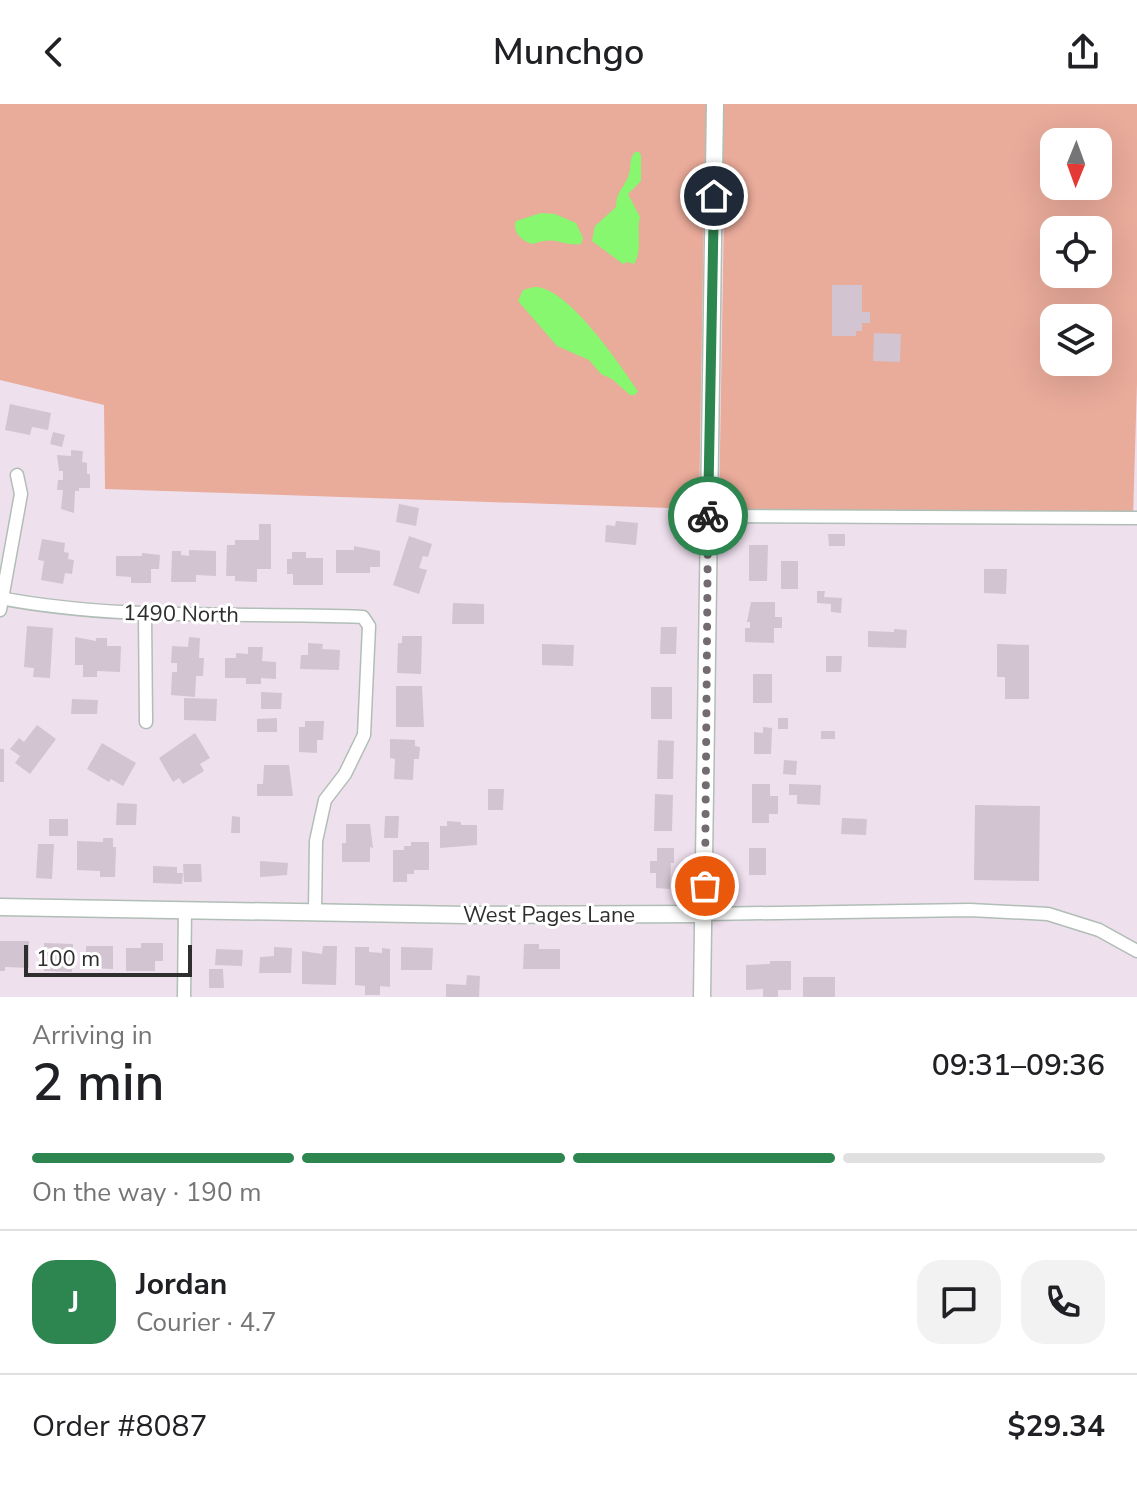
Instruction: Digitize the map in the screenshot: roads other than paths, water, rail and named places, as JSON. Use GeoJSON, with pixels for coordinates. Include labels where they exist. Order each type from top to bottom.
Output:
{"type":"FeatureCollection","features":[{"type":"Feature","properties":{"kind":"street"},"geometry":{"type":"LineString","coordinates":[[702,997],[715,104]]}},
{"type":"Feature","properties":{"kind":"street"},"geometry":{"type":"LineString","coordinates":[[0,602],[21,494],[17,475]]}},
{"type":"Feature","properties":{"kind":"street"},"geometry":{"type":"LineString","coordinates":[[708,516],[1137,518]]}},
{"type":"Feature","properties":{"kind":"street","name":"1490 North"},"geometry":{"type":"LineString","coordinates":[[0,602],[145,614],[363,617],[369,626],[364,735],[345,774],[325,800],[316,841],[315,911]]}},
{"type":"Feature","properties":{"kind":"street"},"geometry":{"type":"LineString","coordinates":[[145,614],[146,722]]}},
{"type":"Feature","properties":{"kind":"street","name":"West Pages Lane"},"geometry":{"type":"LineString","coordinates":[[0,907],[481,915],[970,910],[1048,914],[1099,930],[1137,951]]}},
{"type":"Feature","properties":{"kind":"street"},"geometry":{"type":"LineString","coordinates":[[184,997],[185,909]]}}]}
